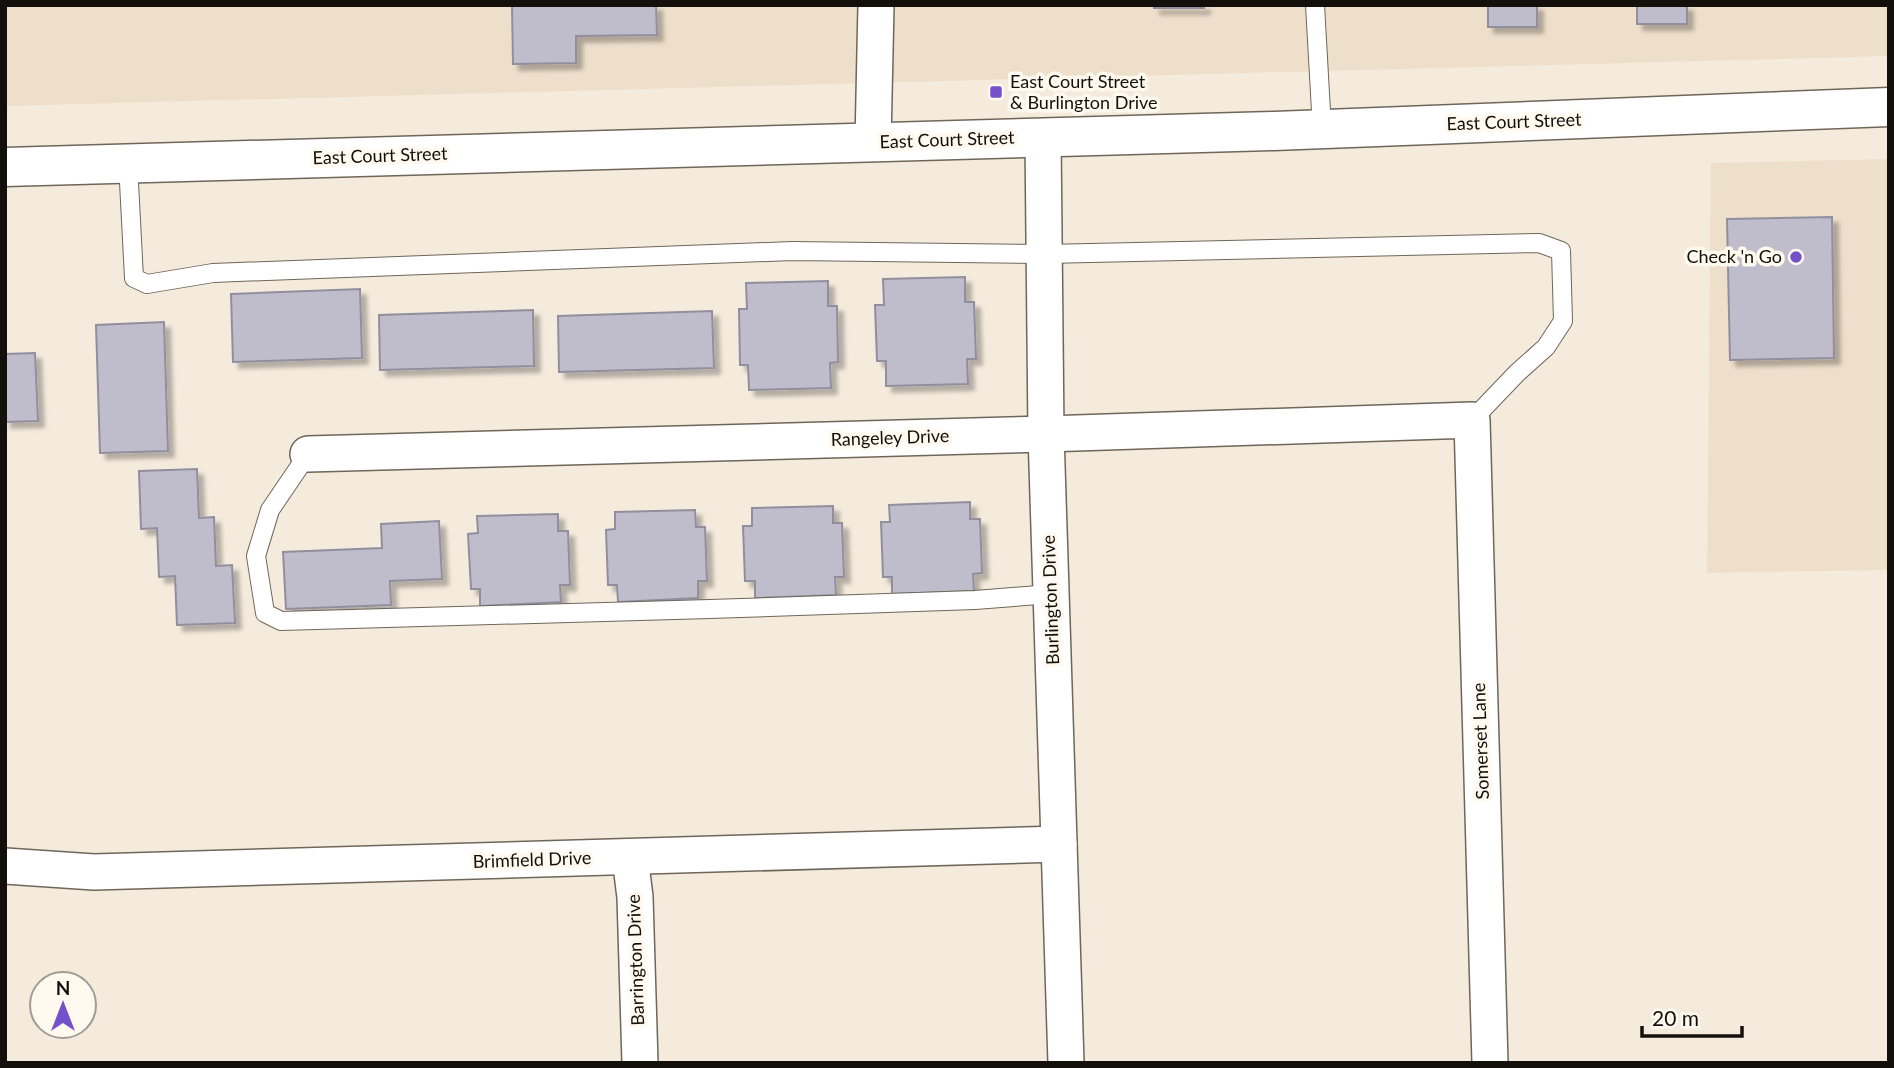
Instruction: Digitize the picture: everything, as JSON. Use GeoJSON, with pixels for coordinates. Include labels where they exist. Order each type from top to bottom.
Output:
{"type":"FeatureCollection","features":[{"type":"Feature","properties":{"kind":"street"},"geometry":{"type":"LineString","coordinates":[[873,142],[876,5]]}},
{"type":"Feature","properties":{"kind":"street","name":"East Court Street"},"geometry":{"type":"LineString","coordinates":[[5,167],[1322,129],[1889,107]]}},
{"type":"Feature","properties":{"kind":"street","name":"Burlington Drive"},"geometry":{"type":"LineString","coordinates":[[1043,137],[1046,434],[1066,1063]]}},
{"type":"Feature","properties":{"kind":"street","name":"Rangeley Drive"},"geometry":{"type":"LineString","coordinates":[[307,454],[1472,420]]}},
{"type":"Feature","properties":{"kind":"street","name":"Somerset Lane"},"geometry":{"type":"LineString","coordinates":[[1472,420],[1490,1063]]}},
{"type":"Feature","properties":{"kind":"street","name":"Brimfield Drive"},"geometry":{"type":"LineString","coordinates":[[5,866],[94,872],[1059,844]]}},
{"type":"Feature","properties":{"kind":"street","name":"Barrington Drive"},"geometry":{"type":"LineString","coordinates":[[630,857],[635,897],[640,1063]]}},
{"type":"Feature","properties":{"kind":"lane"},"geometry":{"type":"LineString","coordinates":[[1315,5],[1322,129]]}},
{"type":"Feature","properties":{"kind":"lane"},"geometry":{"type":"LineString","coordinates":[[128,163],[134,278],[147,284],[213,273],[792,251],[1045,254],[1539,243],[1561,251],[1563,321],[1546,347],[1472,420]]}},
{"type":"Feature","properties":{"kind":"lane"},"geometry":{"type":"LineString","coordinates":[[307,454],[270,510],[257,556],[265,613],[281,621],[779,607],[1051,594]]}},
{"type":"Feature","properties":{"kind":"shaded area"},"geometry":{"type":"Polygon","coordinates":[[[5,5],[1887,5],[1889,56],[5,106],[5,5]]]}},
{"type":"Feature","properties":{"kind":"shaded area"},"geometry":{"type":"Polygon","coordinates":[[[1889,159],[1889,570],[1707,573],[1711,163],[1889,159]]]}},
{"type":"Feature","properties":{"kind":"building"},"geometry":{"type":"Polygon","coordinates":[[[512,5],[656,5],[657,35],[576,36],[576,63],[513,64],[512,5]]]}},
{"type":"Feature","properties":{"kind":"building"},"geometry":{"type":"Polygon","coordinates":[[[1154,5],[1204,5],[1204,8],[1154,8],[1154,5]]]}},
{"type":"Feature","properties":{"kind":"building"},"geometry":{"type":"Polygon","coordinates":[[[1488,5],[1537,5],[1537,27],[1488,27],[1488,5]]]}},
{"type":"Feature","properties":{"kind":"building"},"geometry":{"type":"Polygon","coordinates":[[[1637,5],[1687,5],[1687,24],[1637,24],[1637,5]]]}},
{"type":"Feature","properties":{"kind":"building"},"geometry":{"type":"Polygon","coordinates":[[[1832,217],[1834,358],[1730,360],[1727,219],[1832,217]]]}},
{"type":"Feature","properties":{"kind":"building"},"geometry":{"type":"Polygon","coordinates":[[[965,277],[965,302],[974,302],[976,359],[967,359],[968,384],[886,386],[886,361],[877,361],[875,305],[884,305],[883,279],[965,277]]]}},
{"type":"Feature","properties":{"kind":"building"},"geometry":{"type":"Polygon","coordinates":[[[828,281],[828,306],[837,306],[838,362],[830,363],[831,388],[749,390],[748,365],[740,365],[739,309],[747,309],[746,283],[828,281]]]}},
{"type":"Feature","properties":{"kind":"building"},"geometry":{"type":"Polygon","coordinates":[[[360,289],[362,358],[233,362],[231,294],[360,289]]]}},
{"type":"Feature","properties":{"kind":"building"},"geometry":{"type":"Polygon","coordinates":[[[533,310],[534,366],[380,370],[379,315],[533,310]]]}},
{"type":"Feature","properties":{"kind":"building"},"geometry":{"type":"Polygon","coordinates":[[[712,311],[714,368],[559,372],[558,316],[712,311]]]}},
{"type":"Feature","properties":{"kind":"building"},"geometry":{"type":"Polygon","coordinates":[[[164,322],[168,451],[100,453],[96,325],[164,322]]]}},
{"type":"Feature","properties":{"kind":"building"},"geometry":{"type":"Polygon","coordinates":[[[35,353],[38,421],[5,422],[5,354],[35,353]]]}},
{"type":"Feature","properties":{"kind":"building"},"geometry":{"type":"Polygon","coordinates":[[[197,469],[199,518],[214,517],[216,566],[232,565],[235,623],[177,625],[175,576],[159,577],[157,528],[141,529],[139,471],[197,469]]]}},
{"type":"Feature","properties":{"kind":"building"},"geometry":{"type":"Polygon","coordinates":[[[970,502],[970,519],[980,519],[982,573],[973,574],[974,591],[892,594],[892,577],[883,577],[881,522],[890,522],[889,505],[970,502]]]}},
{"type":"Feature","properties":{"kind":"building"},"geometry":{"type":"Polygon","coordinates":[[[833,506],[833,523],[842,523],[844,577],[835,577],[836,595],[755,598],[755,581],[745,581],[743,526],[752,526],[752,508],[833,506]]]}},
{"type":"Feature","properties":{"kind":"building"},"geometry":{"type":"Polygon","coordinates":[[[695,510],[696,527],[705,527],[707,581],[698,581],[698,598],[618,602],[617,585],[608,585],[606,530],[615,529],[615,512],[695,510]]]}},
{"type":"Feature","properties":{"kind":"building"},"geometry":{"type":"Polygon","coordinates":[[[558,514],[558,531],[568,531],[570,585],[560,585],[561,602],[480,606],[480,589],[471,589],[468,534],[478,533],[477,516],[558,514]]]}},
{"type":"Feature","properties":{"kind":"building"},"geometry":{"type":"Polygon","coordinates":[[[439,521],[442,579],[390,581],[391,605],[286,609],[283,552],[382,548],[381,524],[439,521]]]}},
{"type":"Feature","properties":{"kind":"place","name":"East Court Street & Burlington Drive"},"geometry":{"type":"Point","coordinates":[996,92]}},
{"type":"Feature","properties":{"kind":"place","name":"Check 'n Go"},"geometry":{"type":"Point","coordinates":[1796,257]}}]}
